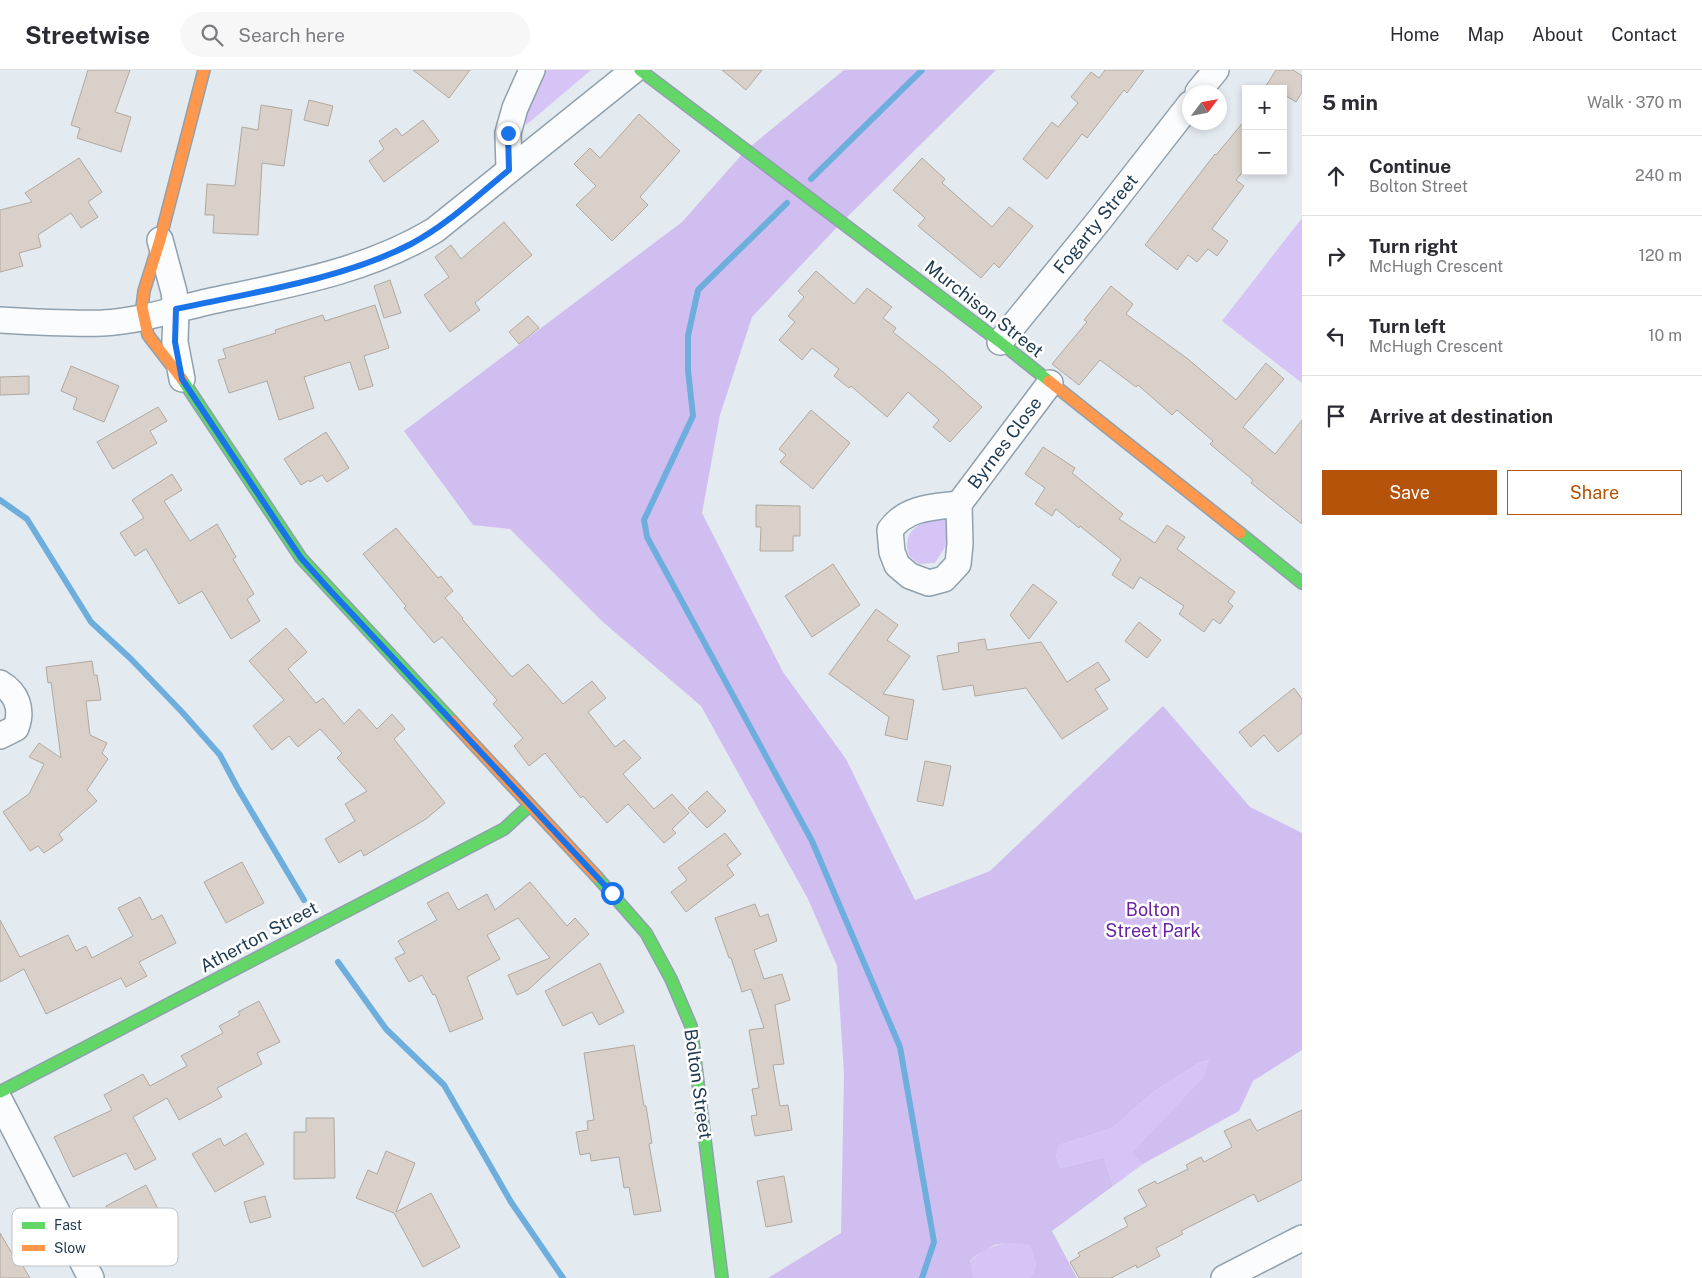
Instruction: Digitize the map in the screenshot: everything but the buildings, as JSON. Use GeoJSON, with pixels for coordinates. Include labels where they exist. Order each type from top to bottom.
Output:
{"type":"FeatureCollection","features":[{"type":"Feature","properties":{"kind":"street"},"geometry":{"type":"LineString","coordinates":[[143,317],[144,291],[160,240],[204,70]]}},
{"type":"Feature","properties":{"kind":"street"},"geometry":{"type":"LineString","coordinates":[[509,170],[508,133],[515,108],[532,70]]}},
{"type":"Feature","properties":{"kind":"street"},"geometry":{"type":"LineString","coordinates":[[0,320],[104,323],[143,317],[318,278],[377,258],[411,244],[435,230],[634,70]]}},
{"type":"Feature","properties":{"kind":"street","name":"Murchison Street"},"geometry":{"type":"LineString","coordinates":[[640,70],[1000,342],[1302,583]]}},
{"type":"Feature","properties":{"kind":"street"},"geometry":{"type":"LineString","coordinates":[[1204,85],[1216,70]]}},
{"type":"Feature","properties":{"kind":"street","name":"Fogarty Street"},"geometry":{"type":"LineString","coordinates":[[1000,342],[1182,114]]}},
{"type":"Feature","properties":{"kind":"street","name":"Bolton Street"},"geometry":{"type":"LineString","coordinates":[[160,240],[174,292],[176,309],[175,342],[182,379]]}},
{"type":"Feature","properties":{"kind":"street","name":"Bolton Street"},"geometry":{"type":"LineString","coordinates":[[143,317],[148,334],[182,379],[301,558],[529,806],[612,893],[646,933],[671,979],[691,1026],[722,1278]]}},
{"type":"Feature","properties":{"kind":"street","name":"Byrnes Close"},"geometry":{"type":"LineString","coordinates":[[960,504],[1050,383]]}},
{"type":"Feature","properties":{"kind":"street"},"geometry":{"type":"LineString","coordinates":[[0,683],[12,693],[19,706],[19,720],[16,728],[0,736]]}},
{"type":"Feature","properties":{"kind":"street","name":"Atherton Street"},"geometry":{"type":"LineString","coordinates":[[0,1092],[504,829],[529,806]]}},
{"type":"Feature","properties":{"kind":"street"},"geometry":{"type":"LineString","coordinates":[[0,1102],[55,1208]]}},
{"type":"Feature","properties":{"kind":"street"},"geometry":{"type":"LineString","coordinates":[[1224,1278],[1302,1238]]}},
{"type":"Feature","properties":{"kind":"street"},"geometry":{"type":"LineString","coordinates":[[85,1266],[91,1278]]}},
{"type":"Feature","properties":{"kind":"shaded area"},"geometry":{"type":"Polygon","coordinates":[[[539,70],[591,70],[526,125],[522,104],[539,70]]]}},
{"type":"Feature","properties":{"kind":"shaded area"},"geometry":{"type":"Polygon","coordinates":[[[1302,218],[1302,383],[1222,321],[1302,218]]]}},
{"type":"Feature","properties":{"kind":"shaded area"},"geometry":{"type":"Polygon","coordinates":[[[951,517],[945,547],[935,563],[919,564],[909,556],[907,544],[912,531],[917,526],[930,520],[951,517]]]}},
{"type":"Feature","properties":{"kind":"shaded area"},"geometry":{"type":"Polygon","coordinates":[[[1210,1060],[1204,1076],[1133,1153],[1143,1164],[1113,1186],[1104,1157],[1060,1168],[1056,1156],[1059,1145],[1112,1128],[1152,1093],[1198,1063],[1210,1060]]]}},
{"type":"Feature","properties":{"kind":"shaded area"},"geometry":{"type":"Polygon","coordinates":[[[1008,1242],[1030,1244],[1036,1266],[1030,1278],[974,1278],[970,1262],[984,1249],[1008,1242]]]}},
{"type":"Feature","properties":{"kind":"green space","name":"Bolton Street Park"},"geometry":{"type":"Polygon","coordinates":[[[844,70],[996,70],[841,223],[752,317],[720,415],[702,513],[783,672],[846,759],[915,900],[990,871],[1163,706],[1250,807],[1302,833],[1302,1050],[1253,1081],[1239,1111],[1143,1164],[1132,1153],[1204,1076],[1209,1060],[1198,1063],[1152,1093],[1112,1128],[1059,1145],[1056,1156],[1060,1168],[1104,1157],[1113,1186],[1052,1231],[1077,1278],[1030,1278],[1036,1266],[1030,1245],[1004,1243],[984,1250],[970,1261],[974,1278],[768,1278],[841,1233],[844,1073],[837,966],[808,899],[701,706],[603,622],[510,529],[473,525],[404,431],[682,222],[745,151],[844,70]]]}},
{"type":"Feature","properties":{"kind":"waterway"},"geometry":{"type":"LineString","coordinates":[[811,179],[922,70]]}},
{"type":"Feature","properties":{"kind":"waterway"},"geometry":{"type":"LineString","coordinates":[[787,203],[698,290],[688,336],[688,370],[693,416],[644,520],[647,537],[812,841],[900,1047],[934,1242],[922,1278]]}},
{"type":"Feature","properties":{"kind":"waterway"},"geometry":{"type":"LineString","coordinates":[[0,500],[27,519],[91,622],[131,659],[220,755],[304,900]]}},
{"type":"Feature","properties":{"kind":"waterway"},"geometry":{"type":"LineString","coordinates":[[338,962],[386,1029],[444,1085],[511,1202],[563,1278]]}},
{"type":"Feature","properties":{"kind":"traffic: fast"},"geometry":{"type":"LineString","coordinates":[[640,70],[1049,381]]}},
{"type":"Feature","properties":{"kind":"traffic: fast"},"geometry":{"type":"LineString","coordinates":[[182,379],[301,558],[452,721]]}},
{"type":"Feature","properties":{"kind":"traffic: fast"},"geometry":{"type":"LineString","coordinates":[[1240,533],[1302,583]]}},
{"type":"Feature","properties":{"kind":"traffic: fast"},"geometry":{"type":"LineString","coordinates":[[0,1092],[504,829],[529,806]]}},
{"type":"Feature","properties":{"kind":"traffic: fast"},"geometry":{"type":"LineString","coordinates":[[597,877],[646,933],[671,979],[691,1026],[722,1278]]}},
{"type":"Feature","properties":{"kind":"traffic: slow"},"geometry":{"type":"LineString","coordinates":[[182,379],[148,335],[142,307],[144,291],[160,240],[204,70]]}},
{"type":"Feature","properties":{"kind":"traffic: slow"},"geometry":{"type":"LineString","coordinates":[[1049,381],[1240,533]]}},
{"type":"Feature","properties":{"kind":"traffic: slow"},"geometry":{"type":"LineString","coordinates":[[452,721],[597,877]]}},
{"type":"Feature","properties":{"kind":"route"},"geometry":{"type":"LineString","coordinates":[[508,133],[509,170],[435,230],[411,244],[369,262],[318,278],[176,309],[175,342],[177,358],[182,379],[301,558],[529,806],[612,893]]}}]}
